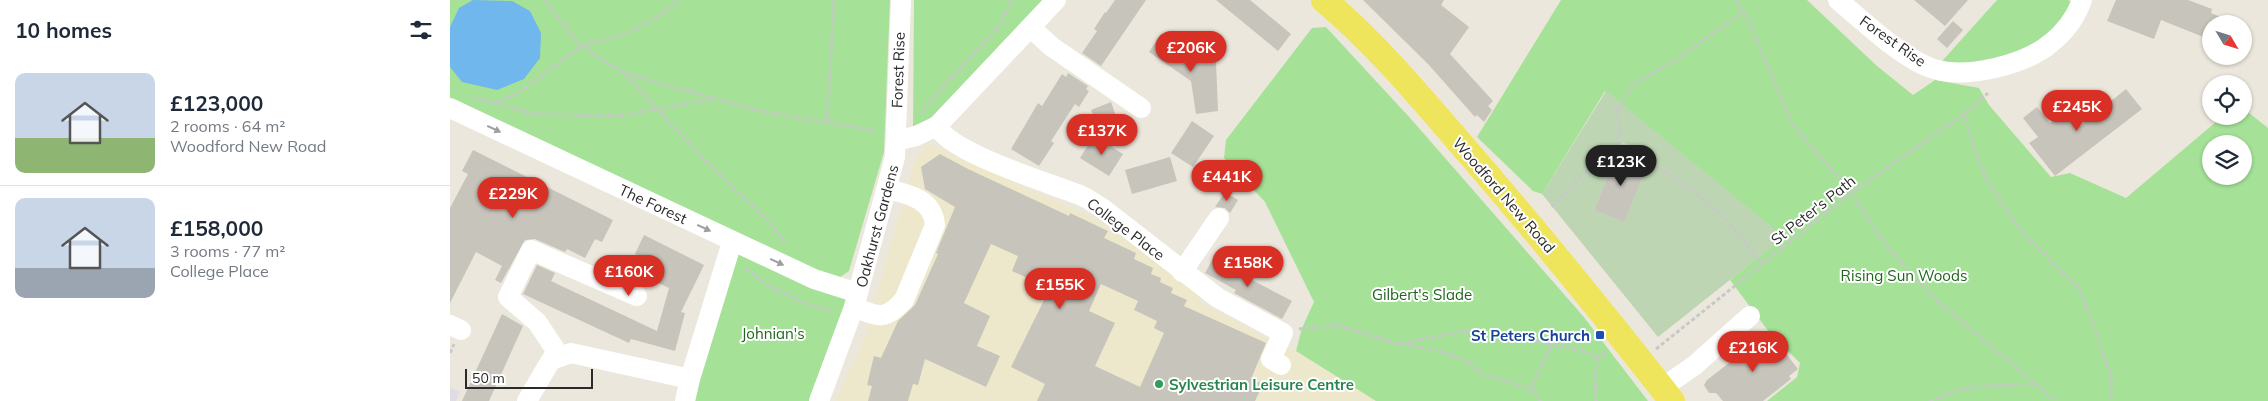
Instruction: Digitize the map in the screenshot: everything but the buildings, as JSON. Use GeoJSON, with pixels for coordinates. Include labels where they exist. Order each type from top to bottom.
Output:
{"type":"FeatureCollection","features":[{"type":"Feature","properties":{"kind":"main road","name":"Woodford New Road"},"geometry":{"type":"LineString","coordinates":[[1324,0],[1410,86],[1532,225],[1667,395]]}},
{"type":"Feature","properties":{"kind":"street","name":"Forest Rise"},"geometry":{"type":"LineString","coordinates":[[896,138],[901,0]]}},
{"type":"Feature","properties":{"kind":"street"},"geometry":{"type":"LineString","coordinates":[[896,138],[916,136],[937,126],[1056,0]]}},
{"type":"Feature","properties":{"kind":"street","name":"Forest Rise"},"geometry":{"type":"LineString","coordinates":[[1838,0],[1918,62],[1935,70],[1969,73],[2016,62],[2050,44],[2071,22],[2081,3]]}},
{"type":"Feature","properties":{"kind":"street"},"geometry":{"type":"LineString","coordinates":[[1031,28],[1052,47],[1141,108]]}},
{"type":"Feature","properties":{"kind":"street","name":"The Forest"},"geometry":{"type":"LineString","coordinates":[[459,104],[731,247],[814,279],[879,316],[888,314],[896,309],[904,300],[935,225],[934,216],[929,206],[911,196],[887,189]]}},
{"type":"Feature","properties":{"kind":"street","name":"College Place"},"geometry":{"type":"LineString","coordinates":[[937,126],[940,132],[952,141],[1020,175],[1084,196],[1218,298],[1281,332]]}},
{"type":"Feature","properties":{"kind":"street","name":"Oakhurst Gardens"},"geometry":{"type":"LineString","coordinates":[[819,401],[855,303],[896,157],[896,138]]}},
{"type":"Feature","properties":{"kind":"street"},"geometry":{"type":"LineString","coordinates":[[1182,272],[1220,218]]}},
{"type":"Feature","properties":{"kind":"street"},"geometry":{"type":"LineString","coordinates":[[685,401],[690,379],[731,247]]}},
{"type":"Feature","properties":{"kind":"street"},"geometry":{"type":"LineString","coordinates":[[559,355],[537,322],[508,297],[531,250],[637,296]]}},
{"type":"Feature","properties":{"kind":"street"},"geometry":{"type":"LineString","coordinates":[[1667,395],[1695,365],[1750,316]]}},
{"type":"Feature","properties":{"kind":"street"},"geometry":{"type":"LineString","coordinates":[[1281,332],[1271,358],[1281,365]]}},
{"type":"Feature","properties":{"kind":"street"},"geometry":{"type":"LineString","coordinates":[[527,401],[551,360],[559,355],[571,353],[690,379]]}},
{"type":"Feature","properties":{"kind":"path"},"geometry":{"type":"LineString","coordinates":[[545,0],[581,46],[624,73],[702,157],[770,224],[792,251]]}},
{"type":"Feature","properties":{"kind":"path"},"geometry":{"type":"LineString","coordinates":[[494,103],[517,94],[581,46],[627,33],[654,20],[680,0]]}},
{"type":"Feature","properties":{"kind":"path"},"geometry":{"type":"LineString","coordinates":[[827,121],[834,0]]}},
{"type":"Feature","properties":{"kind":"path"},"geometry":{"type":"LineString","coordinates":[[916,136],[923,109],[1001,24],[1012,0]]}},
{"type":"Feature","properties":{"kind":"path"},"geometry":{"type":"LineString","coordinates":[[1736,0],[1749,22],[1791,122],[1851,193],[1887,247],[1937,301],[2056,401]]}},
{"type":"Feature","properties":{"kind":"path"},"geometry":{"type":"LineString","coordinates":[[1552,207],[1581,176],[1618,146],[1620,132],[1617,112],[1632,85],[1674,61],[1743,12]]}},
{"type":"Feature","properties":{"kind":"path"},"geometry":{"type":"LineString","coordinates":[[624,73],[755,110],[827,121],[896,138]]}},
{"type":"Feature","properties":{"kind":"path","name":"St Peter's Path"},"geometry":{"type":"LineString","coordinates":[[1656,350],[1851,193],[1964,114],[1988,93]]}},
{"type":"Feature","properties":{"kind":"path"},"geometry":{"type":"LineString","coordinates":[[459,104],[477,98],[534,114],[619,116],[716,99]]}},
{"type":"Feature","properties":{"kind":"path"},"geometry":{"type":"LineString","coordinates":[[1964,114],[1980,165],[1993,190],[2022,232],[2079,290],[2090,312],[2110,377],[2111,401]]}},
{"type":"Feature","properties":{"kind":"path"},"geometry":{"type":"LineString","coordinates":[[1648,161],[1686,186],[1728,221],[1762,264]]}},
{"type":"Feature","properties":{"kind":"path"},"geometry":{"type":"LineString","coordinates":[[1598,164],[1609,174]]}},
{"type":"Feature","properties":{"kind":"path"},"geometry":{"type":"LineString","coordinates":[[731,247],[747,270],[805,304],[834,311],[855,303]]}},
{"type":"Feature","properties":{"kind":"path"},"geometry":{"type":"LineString","coordinates":[[1281,332],[1286,327],[1292,330],[1337,325],[1398,344],[1448,353],[1466,361],[1484,374],[1531,388],[1541,401]]}},
{"type":"Feature","properties":{"kind":"path"},"geometry":{"type":"LineString","coordinates":[[1398,344],[1463,331],[1521,338],[1585,352],[1599,358]]}},
{"type":"Feature","properties":{"kind":"path"},"geometry":{"type":"LineString","coordinates":[[1531,388],[1552,345]]}},
{"type":"Feature","properties":{"kind":"path"},"geometry":{"type":"LineString","coordinates":[[1596,401],[1595,373],[1599,358],[1611,345]]}},
{"type":"Feature","properties":{"kind":"path"},"geometry":{"type":"LineString","coordinates":[[1929,401],[1970,387],[2034,384]]}},
{"type":"Feature","properties":{"kind":"shaded area"},"geometry":{"type":"Polygon","coordinates":[[[1622,142],[1651,154],[1647,165],[1617,153],[1622,142]]]}},
{"type":"Feature","properties":{"kind":"shaded area"},"geometry":{"type":"Polygon","coordinates":[[[927,143],[1096,219],[1149,251],[1197,294],[1201,303],[1270,340],[1296,351],[1376,401],[835,401],[864,340],[916,157],[927,143]]]}},
{"type":"Feature","properties":{"kind":"shaded area"},"geometry":{"type":"Polygon","coordinates":[[[450,387],[460,392],[456,401],[450,401],[450,387]]]}},
{"type":"Feature","properties":{"kind":"green space"},"geometry":{"type":"Polygon","coordinates":[[[450,0],[890,0],[884,152],[849,271],[836,280],[450,100],[450,0]]]}},
{"type":"Feature","properties":{"kind":"green space"},"geometry":{"type":"Polygon","coordinates":[[[914,0],[1046,0],[934,116],[913,130],[914,0]]]}},
{"type":"Feature","properties":{"kind":"green space","name":"Rising Sun Woods"},"geometry":{"type":"Polygon","coordinates":[[[1561,0],[1807,0],[1877,66],[1913,95],[1935,80],[1979,88],[1989,105],[2051,177],[2070,173],[2126,198],[2212,125],[2252,125],[2252,115],[2268,128],[2268,401],[1767,401],[1797,377],[1800,363],[1769,332],[1730,280],[1783,237],[1605,91],[1542,194],[1533,191],[1477,137],[1561,0]]]}},
{"type":"Feature","properties":{"kind":"green space"},"geometry":{"type":"Polygon","coordinates":[[[1997,0],[2068,0],[2080,6],[2032,54],[1935,69],[1997,0]]]}},
{"type":"Feature","properties":{"kind":"green space","name":"Gilbert's Slade"},"geometry":{"type":"Polygon","coordinates":[[[1326,27],[1411,119],[1583,316],[1648,401],[1376,401],[1296,351],[1302,328],[1314,302],[1265,202],[1224,158],[1226,140],[1312,28],[1326,27]]]}},
{"type":"Feature","properties":{"kind":"green space"},"geometry":{"type":"Polygon","coordinates":[[[1606,91],[1784,237],[1658,337],[1542,194],[1606,91]]]}},
{"type":"Feature","properties":{"kind":"green space","name":"Johnian's"},"geometry":{"type":"Polygon","coordinates":[[[732,242],[858,293],[819,401],[685,401],[732,242]]]}},
{"type":"Feature","properties":{"kind":"water"},"geometry":{"type":"Polygon","coordinates":[[[473,0],[512,1],[530,11],[541,33],[540,58],[524,79],[497,90],[462,82],[450,67],[450,27],[459,8],[473,0]]]}},
{"type":"Feature","properties":{"kind":"place","name":"St Peters Church"},"geometry":{"type":"Point","coordinates":[1600,335]}},
{"type":"Feature","properties":{"kind":"place","name":"Sylvestrian Leisure Centre"},"geometry":{"type":"Point","coordinates":[1159,384]}}]}
